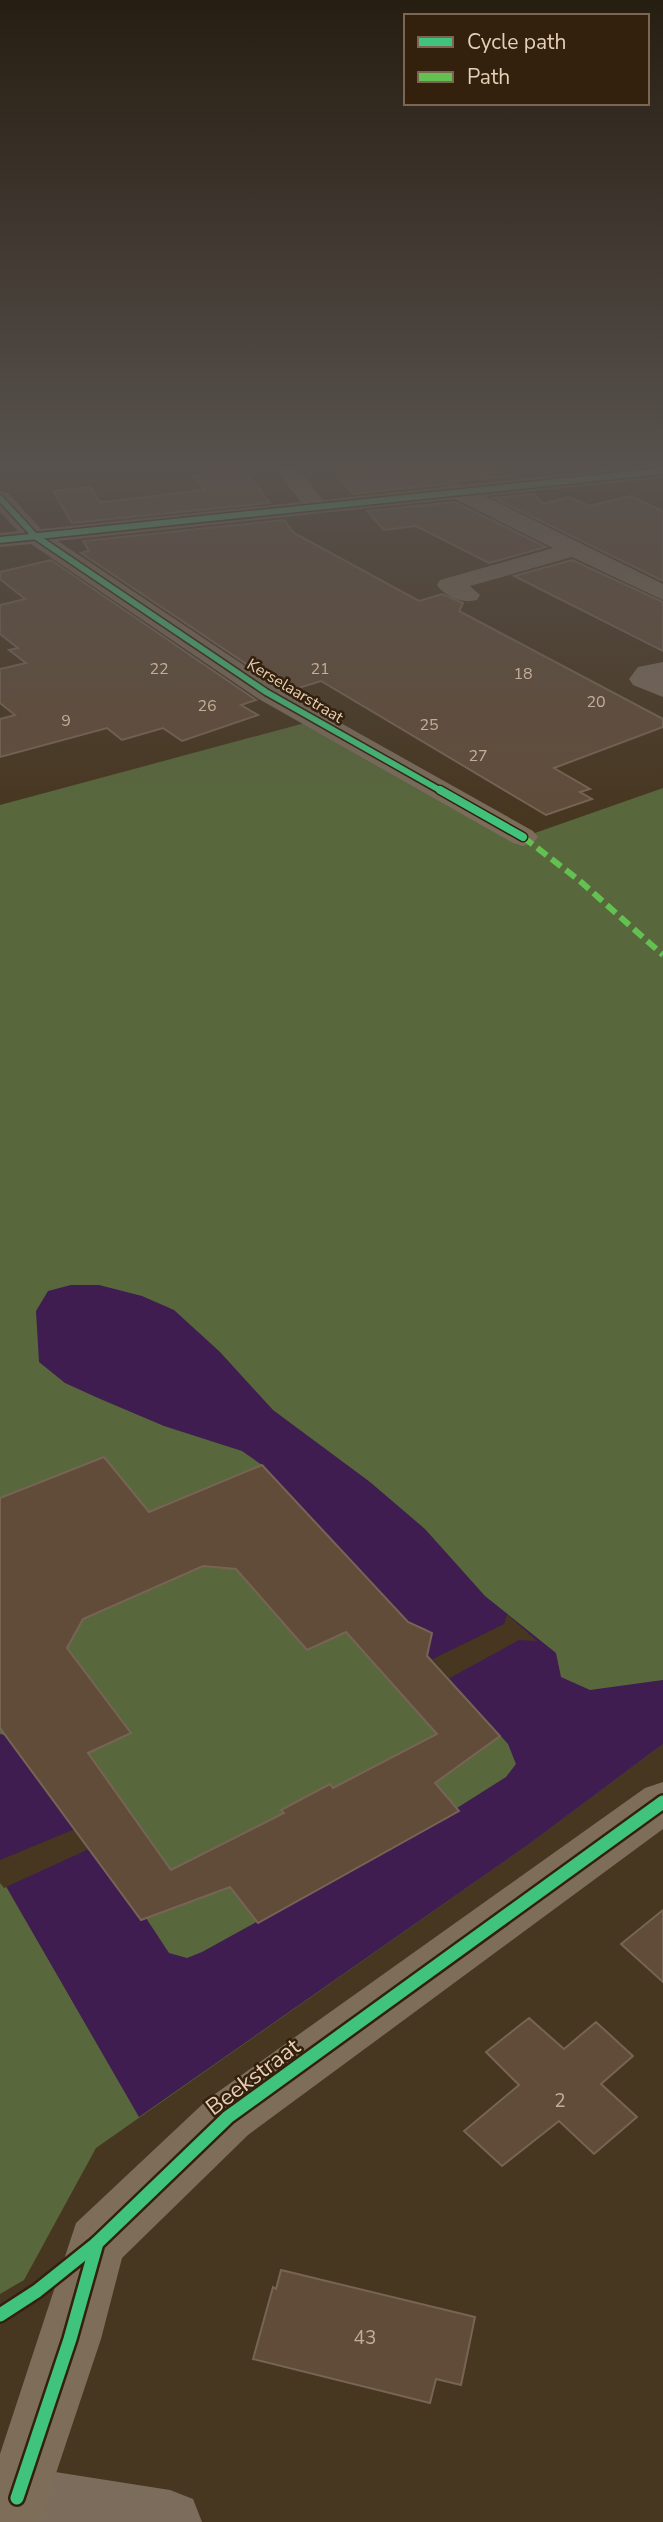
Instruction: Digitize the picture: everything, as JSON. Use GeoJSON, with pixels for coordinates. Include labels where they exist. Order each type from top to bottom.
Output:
{"type":"FeatureCollection","features":[{"type":"Feature","properties":{"kind":"street","name":"Kerselaarstraat"},"geometry":{"type":"LineString","coordinates":[[103,582],[266,692],[523,837]]}},
{"type":"Feature","properties":{"kind":"street"},"geometry":{"type":"LineString","coordinates":[[450,585],[461,582]]}},
{"type":"Feature","properties":{"kind":"street"},"geometry":{"type":"LineString","coordinates":[[639,582],[663,593]]}},
{"type":"Feature","properties":{"kind":"street"},"geometry":{"type":"LineString","coordinates":[[663,670],[647,673],[642,679],[663,689]]}},
{"type":"Feature","properties":{"kind":"street","name":"Beekstraat"},"geometry":{"type":"LineString","coordinates":[[8,2497],[70,2339],[97,2243],[228,2117],[663,1802]]}},
{"type":"Feature","properties":{"kind":"street"},"geometry":{"type":"LineString","coordinates":[[8,2497],[170,2522]]}},
{"type":"Feature","properties":{"kind":"green space"},"geometry":{"type":"Polygon","coordinates":[[[327,717],[532,834],[663,788],[663,1744],[532,1842],[96,2148],[24,2280],[0,2294],[0,805],[327,717]]]}},
{"type":"Feature","properties":{"kind":"shaded area"},"geometry":{"type":"Polygon","coordinates":[[[71,1285],[99,1285],[142,1296],[174,1310],[220,1352],[273,1410],[370,1482],[425,1529],[485,1596],[556,1653],[561,1677],[590,1690],[663,1680],[663,1744],[532,1842],[139,2117],[0,1876],[0,1734],[5,1735],[146,1918],[169,1953],[187,1958],[458,1811],[457,1808],[506,1777],[516,1764],[508,1744],[422,1649],[431,1636],[426,1629],[408,1622],[262,1465],[242,1451],[164,1426],[65,1383],[39,1362],[36,1311],[48,1291],[71,1285]]]}},
{"type":"Feature","properties":{"kind":"pier"},"geometry":{"type":"Polygon","coordinates":[[[507,1614],[537,1641],[519,1640],[448,1679],[431,1660],[504,1624],[507,1614]]]}},
{"type":"Feature","properties":{"kind":"pier"},"geometry":{"type":"Polygon","coordinates":[[[75,1829],[89,1849],[4,1888],[0,1883],[0,1860],[75,1829]]]}},
{"type":"Feature","properties":{"kind":"building"},"geometry":{"type":"Polygon","coordinates":[[[3,582],[83,582],[256,700],[241,705],[258,715],[182,741],[163,728],[122,740],[107,728],[0,757],[0,719],[15,715],[0,703],[0,669],[26,663],[9,650],[18,648],[0,634],[0,605],[25,599],[3,582]]]}},
{"type":"Feature","properties":{"kind":"building"},"geometry":{"type":"Polygon","coordinates":[[[124,582],[384,582],[419,601],[442,594],[463,603],[459,611],[663,719],[663,727],[554,768],[590,789],[580,792],[592,799],[546,815],[321,681],[289,691],[124,582]]]}},
{"type":"Feature","properties":{"kind":"building"},"geometry":{"type":"Polygon","coordinates":[[[525,582],[619,582],[663,602],[663,651],[525,582]]]}},
{"type":"Feature","properties":{"kind":"building"},"geometry":{"type":"Polygon","coordinates":[[[104,1457],[149,1512],[262,1465],[408,1622],[432,1633],[427,1656],[500,1736],[435,1783],[459,1811],[258,1923],[230,1887],[141,1920],[0,1728],[0,1498],[104,1457]],[[203,1566],[83,1619],[67,1648],[131,1733],[88,1753],[171,1870],[284,1813],[281,1810],[330,1784],[333,1788],[437,1734],[346,1632],[307,1650],[236,1569],[203,1566]]]}},
{"type":"Feature","properties":{"kind":"building"},"geometry":{"type":"Polygon","coordinates":[[[663,1910],[663,1982],[621,1944],[663,1910]]]}},
{"type":"Feature","properties":{"kind":"building"},"geometry":{"type":"Polygon","coordinates":[[[529,2018],[564,2049],[596,2022],[633,2056],[601,2084],[637,2117],[594,2154],[559,2121],[502,2166],[464,2131],[519,2085],[486,2052],[529,2018]]]}},
{"type":"Feature","properties":{"kind":"building"},"geometry":{"type":"Polygon","coordinates":[[[281,2270],[475,2317],[461,2385],[436,2379],[430,2403],[253,2359],[273,2287],[276,2289],[281,2270]]]}},
{"type":"Feature","properties":{"kind":"marked path"},"geometry":{"type":"LineString","coordinates":[[523,837],[580,881],[663,955]]}},
{"type":"Feature","properties":{"kind":"cycle path"},"geometry":{"type":"LineString","coordinates":[[103,582],[266,692],[523,837]]}},
{"type":"Feature","properties":{"kind":"cycle path"},"geometry":{"type":"LineString","coordinates":[[17,2498],[70,2339],[97,2243],[228,2117],[663,1802]]}},
{"type":"Feature","properties":{"kind":"cycle path"},"geometry":{"type":"LineString","coordinates":[[0,2315],[37,2291],[97,2243]]}}]}
